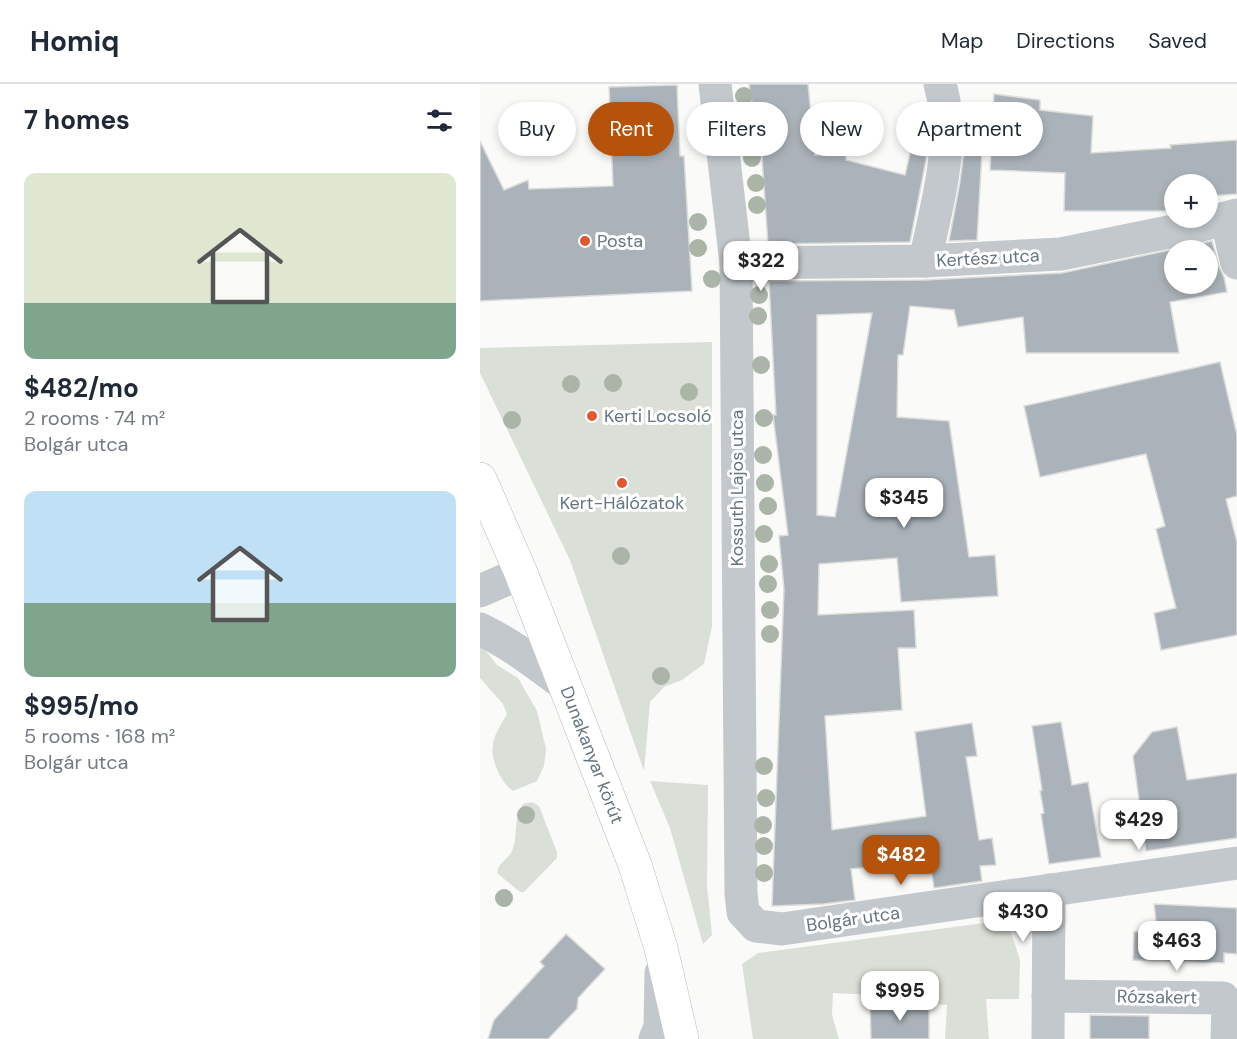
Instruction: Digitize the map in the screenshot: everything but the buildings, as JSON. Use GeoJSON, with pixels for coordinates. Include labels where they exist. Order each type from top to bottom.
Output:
{"type":"FeatureCollection","features":[{"type":"Feature","properties":{"kind":"main road","name":"Dunakanyar körút"},"geometry":{"type":"LineString","coordinates":[[480,479],[521,573],[635,865],[661,948],[682,1039]]}},
{"type":"Feature","properties":{"kind":"street","name":"Kossuth Lajos utca"},"geometry":{"type":"LineString","coordinates":[[715,84],[736,262],[741,893]]}},
{"type":"Feature","properties":{"kind":"street"},"geometry":{"type":"LineString","coordinates":[[925,261],[942,175],[947,129],[946,107],[940,84]]}},
{"type":"Feature","properties":{"kind":"street","name":"Kertész utca"},"geometry":{"type":"LineString","coordinates":[[736,262],[925,261],[1061,254],[1232,217]]}},
{"type":"Feature","properties":{"kind":"street"},"geometry":{"type":"LineString","coordinates":[[1232,217],[1237,263]]}},
{"type":"Feature","properties":{"kind":"street"},"geometry":{"type":"LineString","coordinates":[[480,591],[521,573]]}},
{"type":"Feature","properties":{"kind":"street"},"geometry":{"type":"LineString","coordinates":[[480,629],[525,655],[565,685]]}},
{"type":"Feature","properties":{"kind":"street","name":"Bolgár utca"},"geometry":{"type":"LineString","coordinates":[[741,893],[743,912],[749,920],[756,926],[782,930],[1237,863]]}},
{"type":"Feature","properties":{"kind":"street"},"geometry":{"type":"LineString","coordinates":[[1048,1039],[1049,890]]}},
{"type":"Feature","properties":{"kind":"street"},"geometry":{"type":"LineString","coordinates":[[655,1039],[660,1027],[661,948]]}},
{"type":"Feature","properties":{"kind":"street","name":"Rózsakert"},"geometry":{"type":"LineString","coordinates":[[1048,996],[1223,998],[1228,1006],[1227,1039]]}},
{"type":"Feature","properties":{"kind":"shaded area"},"geometry":{"type":"Polygon","coordinates":[[[712,342],[712,626],[704,664],[682,680],[664,687],[650,702],[644,771],[570,560],[480,373],[480,348],[712,342]]]}},
{"type":"Feature","properties":{"kind":"shaded area"},"geometry":{"type":"Polygon","coordinates":[[[480,643],[497,665],[518,678],[537,711],[546,749],[544,766],[537,781],[513,791],[501,777],[493,757],[495,737],[507,714],[503,704],[480,678],[480,643]]]}},
{"type":"Feature","properties":{"kind":"shaded area"},"geometry":{"type":"Polygon","coordinates":[[[650,781],[708,785],[707,885],[712,935],[703,944],[670,828],[650,781]]]}},
{"type":"Feature","properties":{"kind":"shaded area"},"geometry":{"type":"Polygon","coordinates":[[[532,802],[539,806],[557,852],[557,858],[524,892],[520,892],[497,873],[513,848],[520,810],[523,804],[532,802]]]}},
{"type":"Feature","properties":{"kind":"shaded area"},"geometry":{"type":"Polygon","coordinates":[[[1007,920],[1020,960],[1019,999],[986,999],[989,1039],[945,1039],[947,1005],[878,1000],[873,995],[833,993],[832,1015],[839,1039],[753,1039],[742,964],[758,953],[1007,920]]]}},
{"type":"Feature","properties":{"kind":"place","name":"Posta"},"geometry":{"type":"Point","coordinates":[585,241]}},
{"type":"Feature","properties":{"kind":"place","name":"Kerti Locsoló"},"geometry":{"type":"Point","coordinates":[592,416]}},
{"type":"Feature","properties":{"kind":"place","name":"Kert-Hálózatok"},"geometry":{"type":"Point","coordinates":[622,483]}}]}
